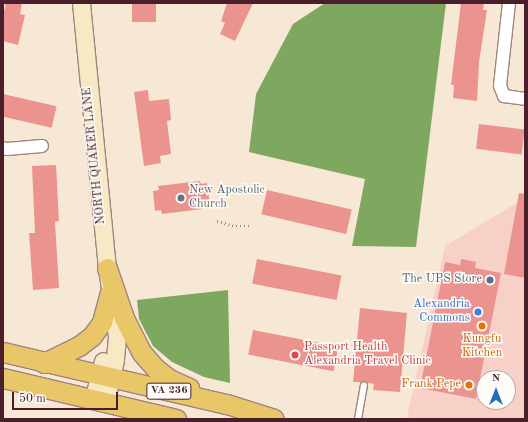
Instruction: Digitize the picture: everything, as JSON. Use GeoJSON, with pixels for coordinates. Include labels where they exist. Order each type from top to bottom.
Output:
{"type":"FeatureCollection","features":[{"type":"Feature","properties":{"kind":"main road","name":"NORTH QUAKER LANE"},"geometry":{"type":"LineString","coordinates":[[81,3],[111,301],[107,317],[108,341],[105,377],[99,402]]}},
{"type":"Feature","properties":{"kind":"main road"},"geometry":{"type":"LineString","coordinates":[[107,268],[124,318],[133,338],[154,368],[169,379],[227,404]]}},
{"type":"Feature","properties":{"kind":"main road"},"geometry":{"type":"LineString","coordinates":[[44,362],[79,346],[92,336],[102,322],[111,301]]}},
{"type":"Feature","properties":{"kind":"main road","name":"VA 236"},"geometry":{"type":"LineString","coordinates":[[3,352],[105,377],[227,404],[274,419]]}},
{"type":"Feature","properties":{"kind":"main road","name":"VA 236"},"geometry":{"type":"LineString","coordinates":[[3,378],[99,402],[176,419]]}},
{"type":"Feature","properties":{"kind":"street"},"geometry":{"type":"LineString","coordinates":[[509,3],[500,86],[504,96],[525,99]]}},
{"type":"Feature","properties":{"kind":"street"},"geometry":{"type":"LineString","coordinates":[[3,148],[7,149],[42,146]]}},
{"type":"Feature","properties":{"kind":"lane"},"geometry":{"type":"LineString","coordinates":[[358,419],[364,386]]}},
{"type":"Feature","properties":{"kind":"path"},"geometry":{"type":"LineString","coordinates":[[217,221],[236,226],[252,226]]}},
{"type":"Feature","properties":{"kind":"shaded area","name":"Alexandria Commons"},"geometry":{"type":"Polygon","coordinates":[[[525,198],[525,419],[418,419],[407,417],[445,246],[525,198]]]}},
{"type":"Feature","properties":{"kind":"green space"},"geometry":{"type":"Polygon","coordinates":[[[325,3],[446,3],[416,247],[352,246],[365,179],[249,152],[256,94],[293,24],[325,3]]]}},
{"type":"Feature","properties":{"kind":"green space"},"geometry":{"type":"Polygon","coordinates":[[[228,290],[230,383],[204,377],[172,362],[153,346],[139,319],[137,300],[228,290]]]}},
{"type":"Feature","properties":{"kind":"building"},"geometry":{"type":"Polygon","coordinates":[[[6,3],[22,3],[20,14],[25,15],[18,45],[3,41],[3,16],[6,3]]]}},
{"type":"Feature","properties":{"kind":"building"},"geometry":{"type":"Polygon","coordinates":[[[132,3],[156,3],[156,22],[132,22],[132,3]]]}},
{"type":"Feature","properties":{"kind":"building"},"geometry":{"type":"Polygon","coordinates":[[[227,3],[253,3],[235,41],[220,34],[225,23],[221,21],[227,3]]]}},
{"type":"Feature","properties":{"kind":"building"},"geometry":{"type":"Polygon","coordinates":[[[461,3],[484,3],[483,10],[487,10],[479,62],[477,101],[453,98],[454,85],[451,85],[461,3]]]}},
{"type":"Feature","properties":{"kind":"building"},"geometry":{"type":"Polygon","coordinates":[[[148,90],[149,101],[169,99],[171,120],[167,121],[171,154],[160,156],[161,163],[144,166],[134,92],[148,90]]]}},
{"type":"Feature","properties":{"kind":"building"},"geometry":{"type":"Polygon","coordinates":[[[3,94],[57,106],[52,128],[3,117],[3,94]]]}},
{"type":"Feature","properties":{"kind":"building"},"geometry":{"type":"Polygon","coordinates":[[[479,124],[525,130],[522,154],[476,149],[479,124]]]}},
{"type":"Feature","properties":{"kind":"building"},"geometry":{"type":"Polygon","coordinates":[[[56,165],[59,221],[55,222],[59,288],[33,290],[29,233],[35,233],[32,166],[56,165]]]}},
{"type":"Feature","properties":{"kind":"building","name":"New Apostolic Church"},"geometry":{"type":"Polygon","coordinates":[[[200,181],[201,184],[207,183],[210,205],[201,206],[202,209],[162,214],[161,210],[155,211],[153,191],[159,190],[158,186],[200,181]]]}},
{"type":"Feature","properties":{"kind":"building"},"geometry":{"type":"Polygon","coordinates":[[[267,190],[352,210],[346,234],[261,214],[267,190]]]}},
{"type":"Feature","properties":{"kind":"building"},"geometry":{"type":"Polygon","coordinates":[[[519,193],[525,194],[525,278],[504,274],[519,193]]]}},
{"type":"Feature","properties":{"kind":"building"},"geometry":{"type":"Polygon","coordinates":[[[257,259],[341,275],[337,300],[252,284],[257,259]]]}},
{"type":"Feature","properties":{"kind":"building"},"geometry":{"type":"Polygon","coordinates":[[[461,259],[476,262],[475,268],[501,273],[482,370],[476,370],[476,399],[420,388],[445,262],[460,265],[461,259]]]}},
{"type":"Feature","properties":{"kind":"building"},"geometry":{"type":"Polygon","coordinates":[[[360,308],[407,313],[400,392],[373,390],[374,384],[353,382],[360,308]]]}},
{"type":"Feature","properties":{"kind":"building"},"geometry":{"type":"Polygon","coordinates":[[[253,330],[338,347],[334,371],[248,355],[253,330]]]}},
{"type":"Feature","properties":{"kind":"place","name":"New Apostolic Church"},"geometry":{"type":"Point","coordinates":[181,198]}},
{"type":"Feature","properties":{"kind":"place","name":"The UPS Store"},"geometry":{"type":"Point","coordinates":[490,280]}},
{"type":"Feature","properties":{"kind":"place","name":"Alexandria Commons"},"geometry":{"type":"Point","coordinates":[478,312]}},
{"type":"Feature","properties":{"kind":"place","name":"Kungfu Kitchen"},"geometry":{"type":"Point","coordinates":[482,326]}},
{"type":"Feature","properties":{"kind":"place","name":"Passport Health Alexandria Travel Clinic"},"geometry":{"type":"Point","coordinates":[295,355]}},
{"type":"Feature","properties":{"kind":"place","name":"Frank Pepe"},"geometry":{"type":"Point","coordinates":[469,385]}}]}
